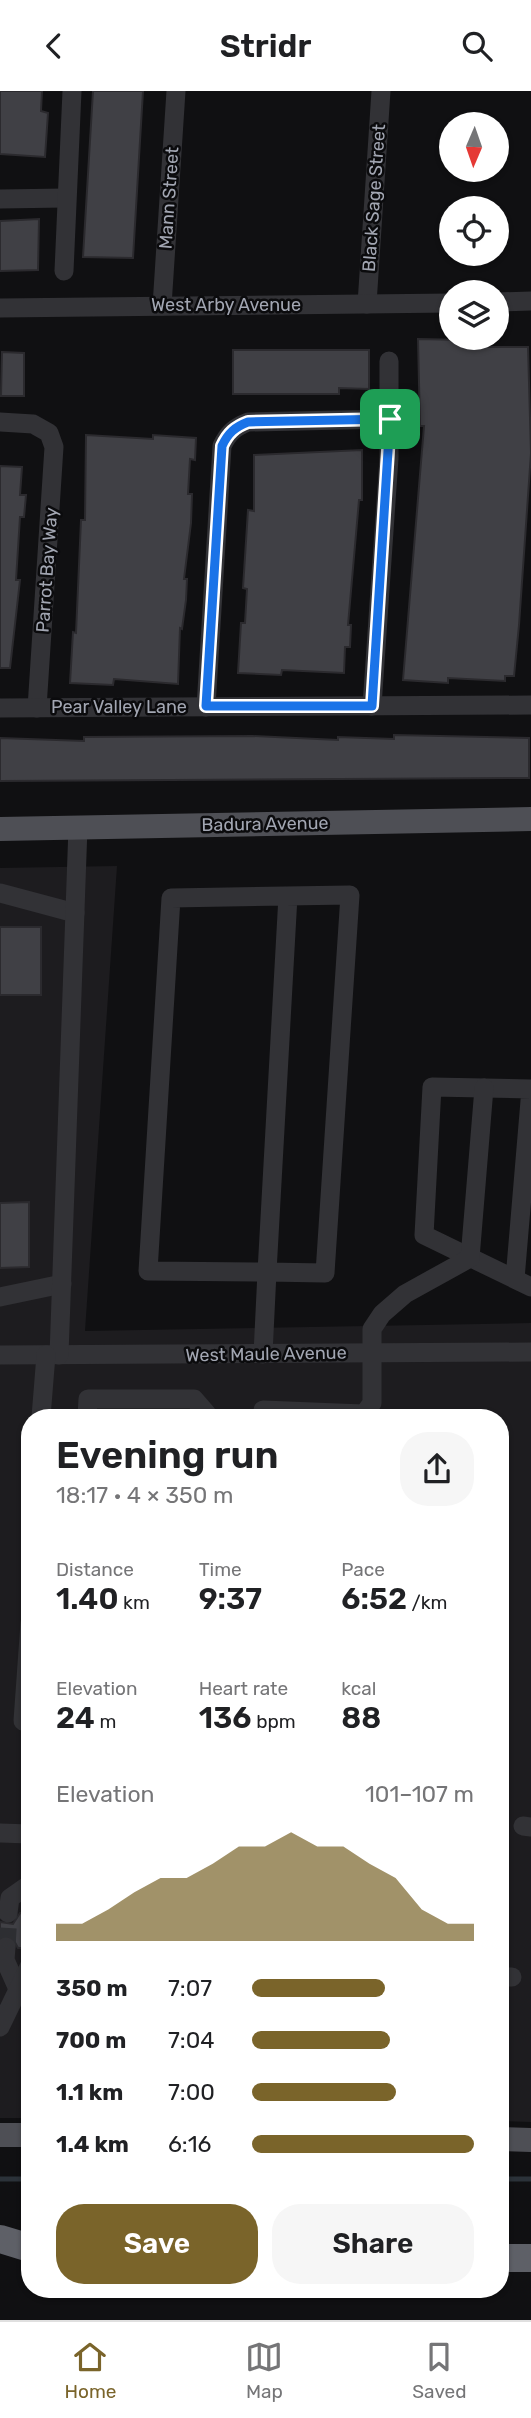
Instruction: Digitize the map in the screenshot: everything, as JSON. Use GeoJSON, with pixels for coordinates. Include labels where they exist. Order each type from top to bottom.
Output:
{"type":"FeatureCollection","features":[{"type":"Feature","properties":{"kind":"highway"},"geometry":{"type":"LineString","coordinates":[[0,2239],[21,2245]]}},
{"type":"Feature","properties":{"kind":"highway"},"geometry":{"type":"LineString","coordinates":[[0,2253],[21,2254]]}},
{"type":"Feature","properties":{"kind":"highway"},"geometry":{"type":"LineString","coordinates":[[509,2258],[531,2258]]}},
{"type":"Feature","properties":{"kind":"main road","name":"Badura Avenue"},"geometry":{"type":"LineString","coordinates":[[0,829],[531,819]]}},
{"type":"Feature","properties":{"kind":"main road"},"geometry":{"type":"LineString","coordinates":[[0,2135],[21,2135]]}},
{"type":"Feature","properties":{"kind":"main road"},"geometry":{"type":"LineString","coordinates":[[509,2139],[531,2140]]}},
{"type":"Feature","properties":{"kind":"street"},"geometry":{"type":"LineString","coordinates":[[64,271],[65,198],[72,91]]}},
{"type":"Feature","properties":{"kind":"street","name":"Mann Street"},"geometry":{"type":"LineString","coordinates":[[162,306],[176,91]]}},
{"type":"Feature","properties":{"kind":"street","name":"Black Sage Street"},"geometry":{"type":"LineString","coordinates":[[367,304],[382,91]]}},
{"type":"Feature","properties":{"kind":"street"},"geometry":{"type":"LineString","coordinates":[[0,199],[65,198]]}},
{"type":"Feature","properties":{"kind":"street"},"geometry":{"type":"LineString","coordinates":[[509,302],[531,301]]}},
{"type":"Feature","properties":{"kind":"street","name":"West Arby Avenue"},"geometry":{"type":"LineString","coordinates":[[0,308],[439,303]]}},
{"type":"Feature","properties":{"kind":"street"},"geometry":{"type":"LineString","coordinates":[[372,706],[390,419],[389,361]]}},
{"type":"Feature","properties":{"kind":"street"},"geometry":{"type":"LineString","coordinates":[[206,706],[222,446],[236,427],[248,422],[390,419]]}},
{"type":"Feature","properties":{"kind":"street","name":"Parrot Bay Way"},"geometry":{"type":"LineString","coordinates":[[0,422],[33,423],[49,433],[55,465],[37,708]]}},
{"type":"Feature","properties":{"kind":"street","name":"Pear Valley Lane"},"geometry":{"type":"LineString","coordinates":[[0,708],[531,705]]}},
{"type":"Feature","properties":{"kind":"street"},"geometry":{"type":"LineString","coordinates":[[43,1409],[62,1284],[78,827]]}},
{"type":"Feature","properties":{"kind":"street"},"geometry":{"type":"LineString","coordinates":[[0,893],[75,913]]}},
{"type":"Feature","properties":{"kind":"street"},"geometry":{"type":"LineString","coordinates":[[350,895],[325,1273],[267,1272],[148,1271],[170,898],[350,895]]}},
{"type":"Feature","properties":{"kind":"street"},"geometry":{"type":"LineString","coordinates":[[263,1354],[288,896]]}},
{"type":"Feature","properties":{"kind":"street"},"geometry":{"type":"LineString","coordinates":[[432,1087],[484,1088],[531,1089],[523,1283],[424,1235],[432,1087]]}},
{"type":"Feature","properties":{"kind":"street"},"geometry":{"type":"LineString","coordinates":[[470,1258],[484,1088]]}},
{"type":"Feature","properties":{"kind":"street"},"geometry":{"type":"LineString","coordinates":[[367,1409],[372,1403],[372,1329],[382,1314],[405,1294],[470,1258]]}},
{"type":"Feature","properties":{"kind":"street"},"geometry":{"type":"LineString","coordinates":[[0,1297],[62,1284]]}},
{"type":"Feature","properties":{"kind":"street","name":"West Maule Avenue"},"geometry":{"type":"LineString","coordinates":[[0,1355],[531,1352]]}},
{"type":"Feature","properties":{"kind":"street"},"geometry":{"type":"LineString","coordinates":[[87,1409],[88,1399],[194,1399],[203,1409]]}},
{"type":"Feature","properties":{"kind":"street"},"geometry":{"type":"LineString","coordinates":[[0,1833],[21,1834]]}},
{"type":"Feature","properties":{"kind":"street"},"geometry":{"type":"LineString","coordinates":[[8,1913],[10,1898],[21,1890]]}},
{"type":"Feature","properties":{"kind":"street"},"geometry":{"type":"LineString","coordinates":[[6,1947],[5,1960],[18,1989]]}},
{"type":"Feature","properties":{"kind":"street"},"geometry":{"type":"LineString","coordinates":[[2,2017],[21,1983]]}},
{"type":"Feature","properties":{"kind":"shaded area"},"geometry":{"type":"Polygon","coordinates":[[[117,866],[85,1331],[531,1323],[531,2122],[509,2121],[509,1409],[21,1409],[21,2118],[0,2118],[0,868],[117,866]]]}},
{"type":"Feature","properties":{"kind":"building"},"geometry":{"type":"Polygon","coordinates":[[[0,91],[42,91],[41,111],[48,113],[45,157],[0,154],[0,91]]]}},
{"type":"Feature","properties":{"kind":"building"},"geometry":{"type":"Polygon","coordinates":[[[93,91],[143,91],[133,258],[83,257],[93,91]]]}},
{"type":"Feature","properties":{"kind":"building"},"geometry":{"type":"Polygon","coordinates":[[[39,219],[38,270],[0,271],[0,221],[39,219]]]}},
{"type":"Feature","properties":{"kind":"building"},"geometry":{"type":"Polygon","coordinates":[[[418,339],[439,339],[439,350],[509,350],[509,347],[528,347],[531,453],[514,676],[505,676],[505,681],[448,678],[448,683],[403,680],[424,426],[420,426],[418,339]]]}},
{"type":"Feature","properties":{"kind":"building"},"geometry":{"type":"Polygon","coordinates":[[[233,350],[369,350],[369,389],[339,388],[339,394],[233,394],[233,350]]]}},
{"type":"Feature","properties":{"kind":"building"},"geometry":{"type":"Polygon","coordinates":[[[2,352],[24,353],[24,396],[1,396],[2,352]]]}},
{"type":"Feature","properties":{"kind":"building"},"geometry":{"type":"Polygon","coordinates":[[[86,435],[153,439],[153,435],[196,438],[195,460],[190,459],[188,494],[192,494],[191,523],[184,579],[187,579],[186,600],[182,629],[180,628],[178,684],[114,679],[113,685],[70,683],[73,632],[76,633],[81,520],[85,520],[86,435]]]}},
{"type":"Feature","properties":{"kind":"building"},"geometry":{"type":"Polygon","coordinates":[[[362,450],[362,500],[359,500],[348,625],[351,625],[350,647],[345,647],[344,673],[282,670],[281,675],[238,673],[241,623],[245,623],[247,589],[243,588],[248,510],[254,511],[254,455],[362,450]]]}},
{"type":"Feature","properties":{"kind":"building"},"geometry":{"type":"Polygon","coordinates":[[[0,466],[22,467],[20,495],[26,495],[24,517],[20,517],[16,580],[20,580],[10,668],[0,668],[0,466]]]}},
{"type":"Feature","properties":{"kind":"building"},"geometry":{"type":"Polygon","coordinates":[[[394,735],[529,738],[529,778],[0,781],[0,738],[84,741],[84,737],[253,736],[338,740],[338,737],[394,739],[394,735]]]}},
{"type":"Feature","properties":{"kind":"building"},"geometry":{"type":"Polygon","coordinates":[[[0,927],[41,927],[41,995],[0,995],[0,927]]]}},
{"type":"Feature","properties":{"kind":"building"},"geometry":{"type":"Polygon","coordinates":[[[29,1202],[29,1267],[0,1268],[0,1203],[29,1202]]]}},
{"type":"Feature","properties":{"kind":"building"},"geometry":{"type":"Polygon","coordinates":[[[21,1913],[21,1948],[18,1948],[12,1937],[0,1936],[0,1922],[13,1924],[21,1913]]]}},
{"type":"Feature","properties":{"kind":"waterway"},"geometry":{"type":"LineString","coordinates":[[0,2179],[21,2179]]}},
{"type":"Feature","properties":{"kind":"waterway"},"geometry":{"type":"LineString","coordinates":[[509,2179],[531,2179]]}},
{"type":"Feature","properties":{"kind":"tunnel"},"geometry":{"type":"LineString","coordinates":[[6,1947],[8,1913]]}},
{"type":"Feature","properties":{"kind":"route"},"geometry":{"type":"LineString","coordinates":[[390,419],[372,706],[206,706],[222,446],[227,436],[236,427],[248,422],[390,419]]}}]}
